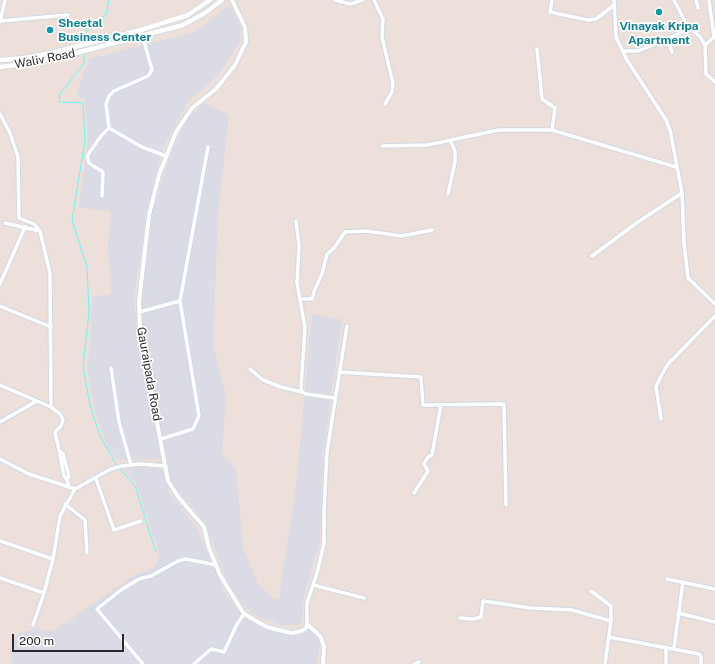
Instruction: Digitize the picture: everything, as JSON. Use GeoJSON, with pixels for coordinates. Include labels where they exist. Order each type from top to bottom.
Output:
{"type":"FeatureCollection","features":[{"type":"Feature","properties":{"kind":"main road","name":"Waliv Road"},"geometry":{"type":"LineString","coordinates":[[0,60],[25,58],[141,30],[188,15],[210,0]]}},
{"type":"Feature","properties":{"kind":"main road","name":"Waliv Road"},"geometry":{"type":"LineString","coordinates":[[0,67],[39,62],[84,52],[143,36],[192,21],[222,0]]}},
{"type":"Feature","properties":{"kind":"street"},"geometry":{"type":"LineString","coordinates":[[5,0],[0,21],[68,15]]}},
{"type":"Feature","properties":{"kind":"street","name":"Gauraipada Road"},"geometry":{"type":"LineString","coordinates":[[232,0],[245,27],[246,42],[235,65],[216,89],[192,108],[176,132],[159,175],[150,215],[139,312],[140,332],[168,481],[179,498],[204,527],[216,565],[234,600],[244,614],[267,627],[291,633],[302,631],[306,628],[307,624]]}},
{"type":"Feature","properties":{"kind":"street"},"geometry":{"type":"LineString","coordinates":[[335,0],[350,4],[363,0]]}},
{"type":"Feature","properties":{"kind":"street"},"geometry":{"type":"LineString","coordinates":[[374,0],[383,19],[382,37],[392,84],[392,92],[385,104]]}},
{"type":"Feature","properties":{"kind":"street"},"geometry":{"type":"LineString","coordinates":[[552,0],[550,12],[588,20],[596,19],[614,5]]}},
{"type":"Feature","properties":{"kind":"street"},"geometry":{"type":"LineString","coordinates":[[614,0],[616,37],[623,52],[666,120],[670,130],[682,193],[684,243],[688,278],[715,304]]}},
{"type":"Feature","properties":{"kind":"street"},"geometry":{"type":"LineString","coordinates":[[674,0],[690,28],[700,37],[705,45],[706,74],[715,82]]}},
{"type":"Feature","properties":{"kind":"street"},"geometry":{"type":"LineString","coordinates":[[696,0],[698,8]]}},
{"type":"Feature","properties":{"kind":"street"},"geometry":{"type":"LineString","coordinates":[[705,45],[714,37],[709,0]]}},
{"type":"Feature","properties":{"kind":"street"},"geometry":{"type":"LineString","coordinates":[[623,52],[638,51],[690,28]]}},
{"type":"Feature","properties":{"kind":"street"},"geometry":{"type":"LineString","coordinates":[[109,128],[106,104],[109,96],[114,91],[148,76],[152,70],[141,30]]}},
{"type":"Feature","properties":{"kind":"street"},"geometry":{"type":"LineString","coordinates":[[667,39],[672,52]]}},
{"type":"Feature","properties":{"kind":"street"},"geometry":{"type":"LineString","coordinates":[[537,49],[542,99],[555,108],[552,130]]}},
{"type":"Feature","properties":{"kind":"street"},"geometry":{"type":"LineString","coordinates":[[0,114],[10,132],[18,157],[19,218],[34,224],[40,231],[51,279],[51,407]]}},
{"type":"Feature","properties":{"kind":"street"},"geometry":{"type":"LineString","coordinates":[[109,128],[142,147],[166,156]]}},
{"type":"Feature","properties":{"kind":"street"},"geometry":{"type":"LineString","coordinates":[[102,196],[103,172],[87,160],[101,136],[109,128]]}},
{"type":"Feature","properties":{"kind":"street"},"geometry":{"type":"LineString","coordinates":[[382,146],[427,146],[499,130],[552,130],[676,167]]}},
{"type":"Feature","properties":{"kind":"street"},"geometry":{"type":"LineString","coordinates":[[448,194],[456,162],[455,151],[450,140]]}},
{"type":"Feature","properties":{"kind":"street"},"geometry":{"type":"LineString","coordinates":[[161,439],[193,430],[199,416],[180,301],[208,146]]}},
{"type":"Feature","properties":{"kind":"street"},"geometry":{"type":"LineString","coordinates":[[592,256],[638,222],[682,193]]}},
{"type":"Feature","properties":{"kind":"street"},"geometry":{"type":"LineString","coordinates":[[296,221],[299,245],[297,283],[305,328],[302,392]]}},
{"type":"Feature","properties":{"kind":"street"},"geometry":{"type":"LineString","coordinates":[[5,223],[40,231]]}},
{"type":"Feature","properties":{"kind":"street"},"geometry":{"type":"LineString","coordinates":[[0,284],[25,227]]}},
{"type":"Feature","properties":{"kind":"street"},"geometry":{"type":"LineString","coordinates":[[300,299],[312,299],[322,274],[327,254],[334,248],[345,232],[366,231],[402,236],[432,230]]}},
{"type":"Feature","properties":{"kind":"street"},"geometry":{"type":"LineString","coordinates":[[139,312],[180,301]]}},
{"type":"Feature","properties":{"kind":"street"},"geometry":{"type":"LineString","coordinates":[[0,306],[51,327]]}},
{"type":"Feature","properties":{"kind":"street"},"geometry":{"type":"LineString","coordinates":[[661,419],[656,387],[660,378],[668,364],[715,316]]}},
{"type":"Feature","properties":{"kind":"street"},"geometry":{"type":"LineString","coordinates":[[322,664],[324,647],[321,637],[307,624],[307,603],[324,543],[327,452],[347,326]]}},
{"type":"Feature","properties":{"kind":"street"},"geometry":{"type":"LineString","coordinates":[[111,368],[119,422],[131,465]]}},
{"type":"Feature","properties":{"kind":"street"},"geometry":{"type":"LineString","coordinates":[[250,369],[263,380],[281,387],[306,394],[335,398]]}},
{"type":"Feature","properties":{"kind":"street"},"geometry":{"type":"LineString","coordinates":[[340,372],[421,377],[423,405],[504,404],[506,506]]}},
{"type":"Feature","properties":{"kind":"street"},"geometry":{"type":"LineString","coordinates":[[0,385],[51,407],[60,414],[63,420],[61,426],[55,432],[59,450],[63,454],[69,476],[67,480],[69,488]]}},
{"type":"Feature","properties":{"kind":"street"},"geometry":{"type":"LineString","coordinates":[[0,422],[37,401]]}},
{"type":"Feature","properties":{"kind":"street"},"geometry":{"type":"LineString","coordinates":[[414,493],[428,471],[424,464],[428,457],[432,455],[441,405]]}},
{"type":"Feature","properties":{"kind":"street"},"geometry":{"type":"LineString","coordinates":[[0,459],[29,474],[75,489]]}},
{"type":"Feature","properties":{"kind":"street"},"geometry":{"type":"LineString","coordinates":[[33,625],[44,593],[53,559],[60,516],[65,504],[75,489],[111,469],[122,466],[166,466]]}},
{"type":"Feature","properties":{"kind":"street"},"geometry":{"type":"LineString","coordinates":[[96,478],[114,530],[141,521]]}},
{"type":"Feature","properties":{"kind":"street"},"geometry":{"type":"LineString","coordinates":[[65,504],[85,520],[87,553]]}},
{"type":"Feature","properties":{"kind":"street"},"geometry":{"type":"LineString","coordinates":[[0,542],[53,559]]}},
{"type":"Feature","properties":{"kind":"street"},"geometry":{"type":"LineString","coordinates":[[144,664],[97,609],[121,590],[139,579],[151,576],[178,561],[186,559],[216,565]]}},
{"type":"Feature","properties":{"kind":"street"},"geometry":{"type":"LineString","coordinates":[[0,578],[44,593]]}},
{"type":"Feature","properties":{"kind":"street"},"geometry":{"type":"LineString","coordinates":[[667,579],[715,589]]}},
{"type":"Feature","properties":{"kind":"street"},"geometry":{"type":"LineString","coordinates":[[674,648],[678,613],[684,582]]}},
{"type":"Feature","properties":{"kind":"street"},"geometry":{"type":"LineString","coordinates":[[313,585],[364,598]]}},
{"type":"Feature","properties":{"kind":"street"},"geometry":{"type":"LineString","coordinates":[[591,591],[611,606],[611,621],[605,664]]}},
{"type":"Feature","properties":{"kind":"street"},"geometry":{"type":"LineString","coordinates":[[460,618],[473,619],[481,617],[482,601],[531,608],[572,610],[611,621]]}},
{"type":"Feature","properties":{"kind":"street"},"geometry":{"type":"LineString","coordinates":[[678,613],[715,622]]}},
{"type":"Feature","properties":{"kind":"street"},"geometry":{"type":"LineString","coordinates":[[194,664],[211,649],[224,652],[237,624],[244,614]]}},
{"type":"Feature","properties":{"kind":"street"},"geometry":{"type":"LineString","coordinates":[[609,637],[674,648],[701,655],[701,664]]}},
{"type":"Feature","properties":{"kind":"street"},"geometry":{"type":"LineString","coordinates":[[666,647],[666,664]]}},
{"type":"Feature","properties":{"kind":"street"},"geometry":{"type":"LineString","coordinates":[[414,664],[419,662]]}},
{"type":"Feature","properties":{"kind":"shaded area"},"geometry":{"type":"Polygon","coordinates":[[[230,5],[241,27],[240,40],[222,70],[204,89],[190,98],[163,148],[154,180],[143,235],[134,300],[137,332],[162,459],[118,460],[108,448],[95,410],[87,368],[90,346],[92,297],[111,294],[108,245],[111,212],[79,207],[88,141],[85,100],[76,96],[89,59],[195,32],[230,5]]]}},
{"type":"Feature","properties":{"kind":"shaded area"},"geometry":{"type":"Polygon","coordinates":[[[204,103],[229,115],[218,212],[213,344],[226,396],[222,455],[236,469],[243,548],[258,584],[273,599],[279,599],[296,487],[312,314],[342,320],[323,454],[320,540],[302,604],[303,617],[300,625],[281,625],[254,615],[232,593],[205,522],[176,488],[169,476],[141,328],[141,302],[153,211],[171,153],[187,120],[204,103]]]}},
{"type":"Feature","properties":{"kind":"shaded area"},"geometry":{"type":"Polygon","coordinates":[[[144,467],[164,469],[169,492],[196,527],[225,593],[239,612],[256,624],[288,634],[304,632],[309,629],[319,639],[319,651],[316,664],[13,664],[11,653],[12,641],[17,634],[37,628],[49,632],[57,629],[135,575],[154,568],[159,557],[158,549],[136,483],[123,469],[144,467]]]}},
{"type":"Feature","properties":{"kind":"waterway"},"geometry":{"type":"LineString","coordinates":[[85,43],[86,31],[106,15],[109,0]]}},
{"type":"Feature","properties":{"kind":"waterway"},"geometry":{"type":"LineString","coordinates":[[84,52],[84,63],[60,94],[59,102],[83,103],[85,141],[72,220],[87,267],[89,312],[83,367],[90,405],[100,436],[117,466]]}},
{"type":"Feature","properties":{"kind":"waterway"},"geometry":{"type":"LineString","coordinates":[[119,468],[135,486],[156,552]]}},
{"type":"Feature","properties":{"kind":"place","name":"Vinayak Kripa Apartment"},"geometry":{"type":"Point","coordinates":[659,12]}},
{"type":"Feature","properties":{"kind":"place","name":"Sheetal Business Center"},"geometry":{"type":"Point","coordinates":[50,30]}}]}
